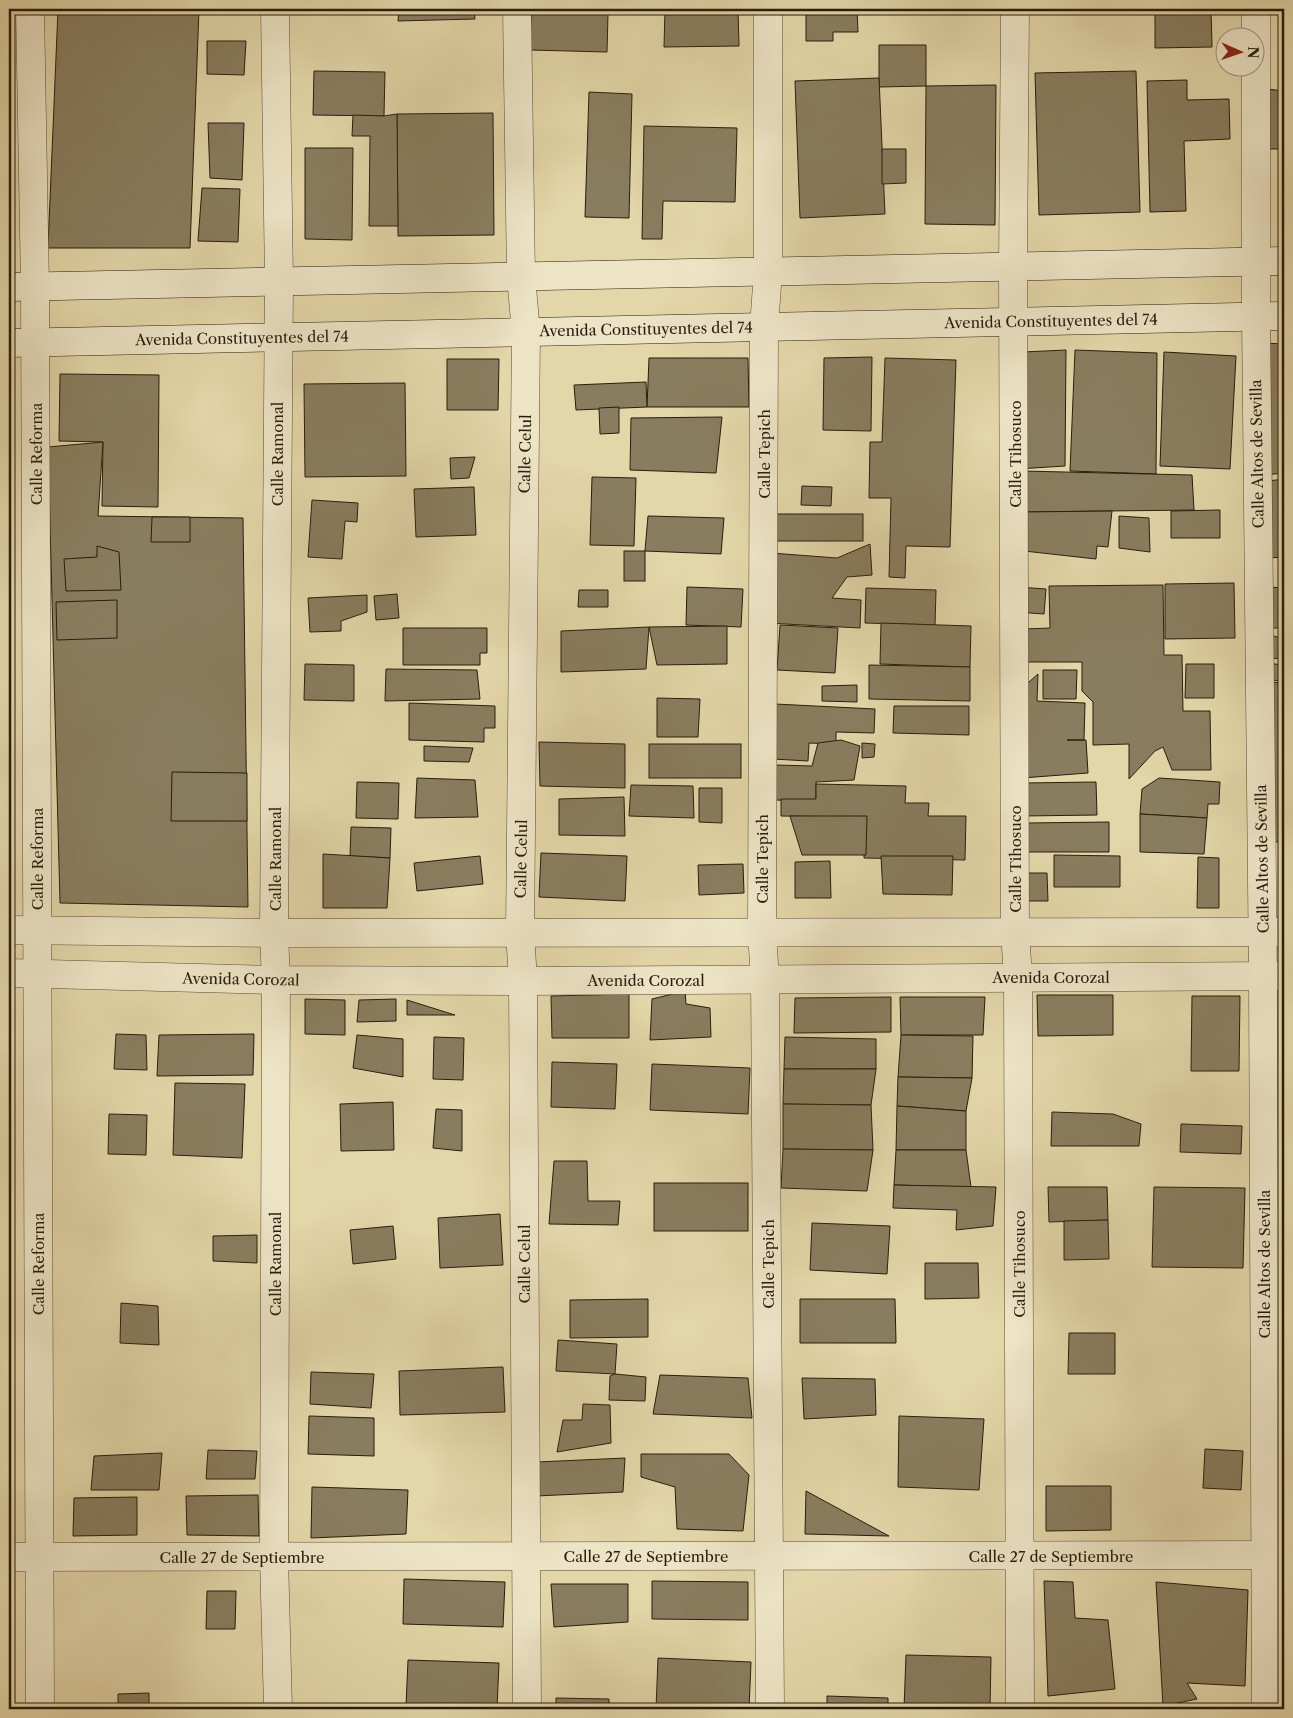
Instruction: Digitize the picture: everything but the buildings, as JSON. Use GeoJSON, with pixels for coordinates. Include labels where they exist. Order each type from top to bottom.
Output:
{"type":"FeatureCollection","features":[{"type":"Feature","properties":{"kind":"street","name":"Calle Reforma"},"geometry":{"type":"LineString","coordinates":[[30,9],[22,342],[37,930],[40,1709]]}},
{"type":"Feature","properties":{"kind":"street","name":"Calle Ramonal"},"geometry":{"type":"LineString","coordinates":[[275,9],[279,282],[274,933],[276,980],[274,1557],[278,1709]]}},
{"type":"Feature","properties":{"kind":"street","name":"Calle Celul"},"geometry":{"type":"LineString","coordinates":[[517,9],[521,277],[526,332],[520,932],[522,981],[527,1709]]}},
{"type":"Feature","properties":{"kind":"street","name":"Calle Tepich"},"geometry":{"type":"LineString","coordinates":[[768,9],[768,272],[764,327],[762,933],[765,979],[770,1709]]}},
{"type":"Feature","properties":{"kind":"street","name":"Calle Tihosuco"},"geometry":{"type":"LineString","coordinates":[[1015,9],[1013,267],[1016,932],[1018,977],[1020,1709]]}},
{"type":"Feature","properties":{"kind":"street","name":"Calle Altos de Sevilla"},"geometry":{"type":"LineString","coordinates":[[1256,9],[1256,317],[1274,976],[1274,1555],[1266,1709]]}},
{"type":"Feature","properties":{"kind":"street"},"geometry":{"type":"LineString","coordinates":[[22,287],[1284,262]]}},
{"type":"Feature","properties":{"kind":"street","name":"Avenida Constituyentes del 74"},"geometry":{"type":"LineString","coordinates":[[22,342],[1284,316]]}},
{"type":"Feature","properties":{"kind":"street"},"geometry":{"type":"LineString","coordinates":[[9,930],[274,933],[1273,932]]}},
{"type":"Feature","properties":{"kind":"street","name":"Avenida Corozal"},"geometry":{"type":"LineString","coordinates":[[9,973],[276,980],[522,981],[1274,976]]}},
{"type":"Feature","properties":{"kind":"street","name":"Calle 27 de Septiembre"},"geometry":{"type":"LineString","coordinates":[[9,1557],[1274,1555]]}}]}
